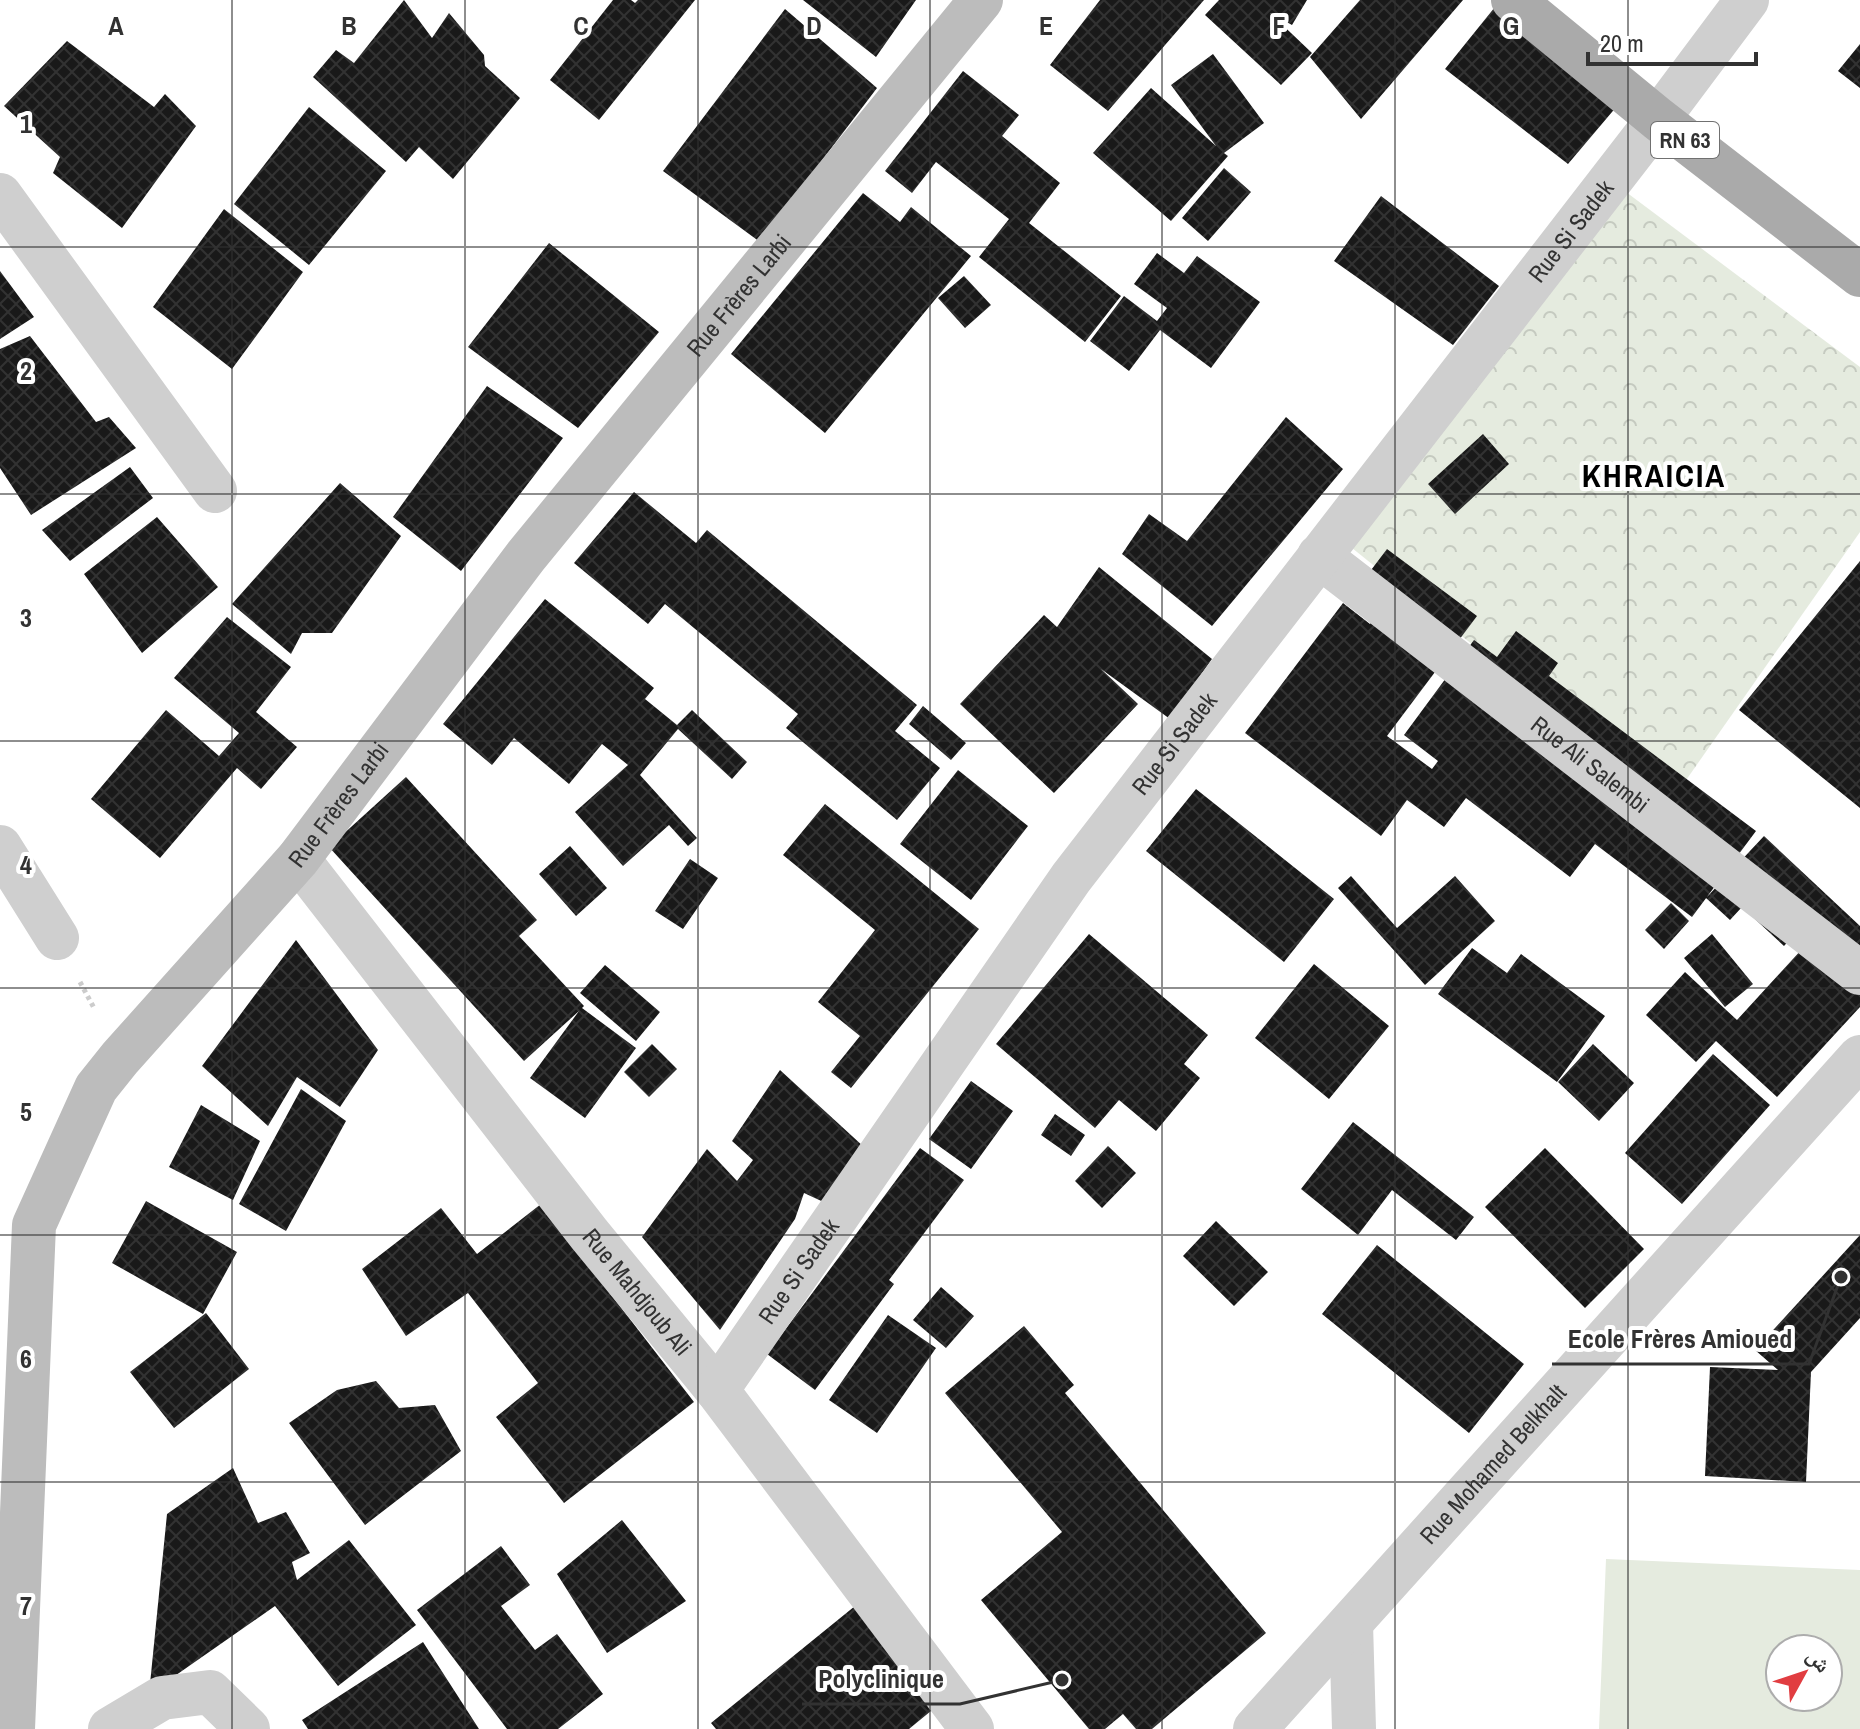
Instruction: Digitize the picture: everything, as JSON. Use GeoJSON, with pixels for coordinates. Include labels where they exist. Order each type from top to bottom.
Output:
{"type":"FeatureCollection","features":[{"type":"Feature","properties":{"kind":"main road","name":"Rue Frères Larbi"},"geometry":{"type":"LineString","coordinates":[[13,1729],[34,1225],[96,1088],[298,859],[526,556],[981,0]]}},
{"type":"Feature","properties":{"kind":"main road","name":"RN 63"},"geometry":{"type":"LineString","coordinates":[[1513,0],[1658,119],[1860,275]]}},
{"type":"Feature","properties":{"kind":"street","name":"Rue Si Sadek"},"geometry":{"type":"LineString","coordinates":[[717,1390],[1071,878],[1747,0]]}},
{"type":"Feature","properties":{"kind":"street"},"geometry":{"type":"LineString","coordinates":[[0,195],[215,491]]}},
{"type":"Feature","properties":{"kind":"street","name":"Rue Ali Salembi"},"geometry":{"type":"LineString","coordinates":[[1319,556],[1860,973]]}},
{"type":"Feature","properties":{"kind":"street"},"geometry":{"type":"LineString","coordinates":[[0,847],[57,938]]}},
{"type":"Feature","properties":{"kind":"street","name":"Rue Mahdjoub Ali"},"geometry":{"type":"LineString","coordinates":[[298,859],[589,1234],[717,1390],[972,1729]]}},
{"type":"Feature","properties":{"kind":"street","name":"Rue Mohamed Belkhalt"},"geometry":{"type":"LineString","coordinates":[[1255,1729],[1860,1057]]}},
{"type":"Feature","properties":{"kind":"street"},"geometry":{"type":"LineString","coordinates":[[1351,1623],[1354,1729]]}},
{"type":"Feature","properties":{"kind":"street"},"geometry":{"type":"LineString","coordinates":[[110,1729],[162,1698],[210,1692],[248,1729]]}},
{"type":"Feature","properties":{"kind":"path"},"geometry":{"type":"LineString","coordinates":[[57,938],[120,1058]]}},
{"type":"Feature","properties":{"kind":"green space"},"geometry":{"type":"Polygon","coordinates":[[[1626,192],[1860,367],[1860,532],[1670,803],[1352,548],[1626,192]]]}},
{"type":"Feature","properties":{"kind":"green space"},"geometry":{"type":"Polygon","coordinates":[[[1606,1559],[1860,1570],[1860,1729],[1599,1729],[1606,1559]]]}},
{"type":"Feature","properties":{"kind":"building"},"geometry":{"type":"Polygon","coordinates":[[[404,0],[432,38],[449,13],[484,55],[485,66],[520,98],[453,179],[419,147],[406,162],[313,77],[336,50],[354,63],[404,0]]]}},
{"type":"Feature","properties":{"kind":"building"},"geometry":{"type":"Polygon","coordinates":[[[613,0],[631,0],[635,3],[638,0],[695,0],[599,120],[550,80],[613,0]]]}},
{"type":"Feature","properties":{"kind":"building"},"geometry":{"type":"Polygon","coordinates":[[[803,0],[916,0],[876,57],[803,0]]]}},
{"type":"Feature","properties":{"kind":"building"},"geometry":{"type":"Polygon","coordinates":[[[1100,0],[1204,0],[1108,111],[1050,65],[1100,0]]]}},
{"type":"Feature","properties":{"kind":"building"},"geometry":{"type":"Polygon","coordinates":[[[1219,0],[1307,0],[1292,25],[1270,13],[1312,53],[1281,85],[1205,15],[1219,0]]]}},
{"type":"Feature","properties":{"kind":"building"},"geometry":{"type":"Polygon","coordinates":[[[1360,0],[1463,0],[1361,119],[1310,57],[1360,0]]]}},
{"type":"Feature","properties":{"kind":"building"},"geometry":{"type":"Polygon","coordinates":[[[1499,2],[1623,99],[1568,164],[1445,69],[1499,2]]]}},
{"type":"Feature","properties":{"kind":"building"},"geometry":{"type":"Polygon","coordinates":[[[785,9],[877,88],[760,242],[663,171],[785,9]]]}},
{"type":"Feature","properties":{"kind":"building"},"geometry":{"type":"Polygon","coordinates":[[[67,41],[154,107],[165,94],[196,126],[122,228],[53,173],[60,157],[4,106],[67,41]]]}},
{"type":"Feature","properties":{"kind":"building"},"geometry":{"type":"Polygon","coordinates":[[[1860,44],[1860,88],[1838,71],[1860,44]]]}},
{"type":"Feature","properties":{"kind":"building"},"geometry":{"type":"Polygon","coordinates":[[[1213,54],[1264,123],[1224,153],[1228,156],[1171,221],[1093,153],[1151,88],[1216,146],[1171,85],[1213,54]]]}},
{"type":"Feature","properties":{"kind":"building"},"geometry":{"type":"Polygon","coordinates":[[[963,71],[1019,115],[1002,136],[1060,183],[1029,223],[1121,296],[1085,342],[979,257],[1009,219],[936,162],[912,193],[885,171],[963,71]]]}},
{"type":"Feature","properties":{"kind":"building"},"geometry":{"type":"Polygon","coordinates":[[[309,107],[386,171],[309,265],[234,204],[309,107]]]}},
{"type":"Feature","properties":{"kind":"building"},"geometry":{"type":"Polygon","coordinates":[[[1224,168],[1251,192],[1208,241],[1182,218],[1224,168]]]}},
{"type":"Feature","properties":{"kind":"building"},"geometry":{"type":"Polygon","coordinates":[[[863,193],[900,222],[911,207],[971,256],[825,433],[731,354],[863,193]]]}},
{"type":"Feature","properties":{"kind":"building"},"geometry":{"type":"Polygon","coordinates":[[[1381,196],[1499,286],[1453,345],[1334,261],[1381,196]]]}},
{"type":"Feature","properties":{"kind":"building"},"geometry":{"type":"Polygon","coordinates":[[[224,209],[303,272],[232,369],[153,307],[224,209]]]}},
{"type":"Feature","properties":{"kind":"building"},"geometry":{"type":"Polygon","coordinates":[[[549,243],[659,332],[578,428],[468,347],[549,243]]]}},
{"type":"Feature","properties":{"kind":"building"},"geometry":{"type":"Polygon","coordinates":[[[1157,253],[1184,273],[1197,256],[1260,302],[1211,368],[1160,330],[1129,371],[1090,341],[1124,296],[1157,321],[1167,308],[1134,284],[1157,253]]]}},
{"type":"Feature","properties":{"kind":"building"},"geometry":{"type":"Polygon","coordinates":[[[0,271],[34,317],[0,339],[0,271]]]}},
{"type":"Feature","properties":{"kind":"building"},"geometry":{"type":"Polygon","coordinates":[[[964,276],[991,305],[965,328],[938,298],[964,276]]]}},
{"type":"Feature","properties":{"kind":"building"},"geometry":{"type":"Polygon","coordinates":[[[30,336],[96,422],[109,417],[136,448],[31,515],[0,468],[0,349],[30,336]]]}},
{"type":"Feature","properties":{"kind":"building"},"geometry":{"type":"Polygon","coordinates":[[[487,386],[563,438],[461,571],[393,517],[487,386]]]}},
{"type":"Feature","properties":{"kind":"building"},"geometry":{"type":"Polygon","coordinates":[[[1286,417],[1343,469],[1212,626],[1122,554],[1149,514],[1187,541],[1286,417]]]}},
{"type":"Feature","properties":{"kind":"building"},"geometry":{"type":"Polygon","coordinates":[[[1483,434],[1509,464],[1455,514],[1428,484],[1483,434]]]}},
{"type":"Feature","properties":{"kind":"building"},"geometry":{"type":"Polygon","coordinates":[[[130,467],[153,498],[70,561],[42,530],[130,467]]]}},
{"type":"Feature","properties":{"kind":"building"},"geometry":{"type":"Polygon","coordinates":[[[340,483],[401,536],[332,633],[302,633],[291,654],[232,604],[340,483]]]}},
{"type":"Feature","properties":{"kind":"building"},"geometry":{"type":"Polygon","coordinates":[[[634,492],[696,543],[707,530],[917,705],[895,731],[940,768],[897,820],[786,728],[798,714],[665,604],[648,624],[574,563],[634,492]]]}},
{"type":"Feature","properties":{"kind":"building"},"geometry":{"type":"Polygon","coordinates":[[[157,517],[218,587],[142,653],[84,574],[157,517]]]}},
{"type":"Feature","properties":{"kind":"building"},"geometry":{"type":"Polygon","coordinates":[[[1387,549],[1477,616],[1387,736],[1432,769],[1438,761],[1404,735],[1474,640],[1497,657],[1516,631],[1558,663],[1549,676],[1756,831],[1692,917],[1595,844],[1570,877],[1466,798],[1444,827],[1407,800],[1381,836],[1245,733],[1343,603],[1370,624],[1383,604],[1359,586],[1387,549]]]}},
{"type":"Feature","properties":{"kind":"building"},"geometry":{"type":"Polygon","coordinates":[[[1860,561],[1860,808],[1739,710],[1860,561]]]}},
{"type":"Feature","properties":{"kind":"building"},"geometry":{"type":"Polygon","coordinates":[[[1099,567],[1212,659],[1170,719],[1101,669],[1138,704],[1054,793],[960,704],[1044,615],[1057,627],[1099,567]]]}},
{"type":"Feature","properties":{"kind":"building"},"geometry":{"type":"Polygon","coordinates":[[[545,599],[654,688],[645,699],[677,725],[692,710],[747,762],[732,779],[678,729],[640,775],[697,838],[688,846],[669,825],[623,866],[575,812],[628,765],[602,744],[569,784],[514,738],[492,765],[443,724],[545,599]]]}},
{"type":"Feature","properties":{"kind":"building"},"geometry":{"type":"Polygon","coordinates":[[[227,617],[291,667],[256,712],[297,747],[261,789],[237,768],[160,858],[91,799],[166,710],[219,756],[239,733],[174,678],[227,617]]]}},
{"type":"Feature","properties":{"kind":"building"},"geometry":{"type":"Polygon","coordinates":[[[923,706],[966,743],[951,760],[909,724],[923,706]]]}},
{"type":"Feature","properties":{"kind":"building"},"geometry":{"type":"Polygon","coordinates":[[[958,770],[1028,826],[971,900],[900,844],[958,770]]]}},
{"type":"Feature","properties":{"kind":"building"},"geometry":{"type":"Polygon","coordinates":[[[406,777],[537,920],[519,936],[584,1006],[582,1008],[636,1048],[585,1118],[530,1078],[579,1011],[524,1061],[329,847],[406,777]]]}},
{"type":"Feature","properties":{"kind":"building"},"geometry":{"type":"Polygon","coordinates":[[[1196,789],[1334,899],[1284,962],[1146,851],[1196,789]]]}},
{"type":"Feature","properties":{"kind":"building"},"geometry":{"type":"Polygon","coordinates":[[[825,804],[979,929],[851,1088],[831,1072],[860,1036],[818,1002],[875,930],[783,855],[825,804]]]}},
{"type":"Feature","properties":{"kind":"building"},"geometry":{"type":"Polygon","coordinates":[[[1764,836],[1860,926],[1860,1007],[1777,1097],[1716,1041],[1696,1062],[1646,1015],[1685,972],[1737,1020],[1814,936],[1802,926],[1784,946],[1742,907],[1730,920],[1706,898],[1764,836]]]}},
{"type":"Feature","properties":{"kind":"building"},"geometry":{"type":"Polygon","coordinates":[[[570,846],[607,888],[576,916],[539,874],[570,846]]]}},
{"type":"Feature","properties":{"kind":"building"},"geometry":{"type":"Polygon","coordinates":[[[690,859],[718,878],[683,929],[655,911],[690,859]]]}},
{"type":"Feature","properties":{"kind":"building"},"geometry":{"type":"Polygon","coordinates":[[[1351,876],[1397,928],[1455,876],[1495,921],[1425,985],[1338,888],[1351,876]]]}},
{"type":"Feature","properties":{"kind":"building"},"geometry":{"type":"Polygon","coordinates":[[[1671,903],[1689,921],[1664,949],[1645,930],[1671,903]]]}},
{"type":"Feature","properties":{"kind":"building"},"geometry":{"type":"Polygon","coordinates":[[[1089,934],[1208,1035],[1184,1064],[1200,1078],[1156,1131],[1119,1100],[1095,1128],[996,1044],[1089,934]]]}},
{"type":"Feature","properties":{"kind":"building"},"geometry":{"type":"Polygon","coordinates":[[[1712,934],[1753,984],[1725,1007],[1684,958],[1712,934]]]}},
{"type":"Feature","properties":{"kind":"building"},"geometry":{"type":"Polygon","coordinates":[[[296,940],[378,1050],[340,1107],[297,1077],[268,1126],[202,1066],[296,940]]]}},
{"type":"Feature","properties":{"kind":"building"},"geometry":{"type":"Polygon","coordinates":[[[1472,948],[1507,973],[1521,954],[1605,1016],[1557,1082],[1438,994],[1472,948]]]}},
{"type":"Feature","properties":{"kind":"building"},"geometry":{"type":"Polygon","coordinates":[[[1314,964],[1389,1026],[1329,1099],[1255,1038],[1314,964]]]}},
{"type":"Feature","properties":{"kind":"building"},"geometry":{"type":"Polygon","coordinates":[[[605,965],[660,1012],[636,1041],[580,993],[605,965]]]}},
{"type":"Feature","properties":{"kind":"building"},"geometry":{"type":"Polygon","coordinates":[[[652,1044],[677,1069],[649,1097],[624,1072],[652,1044]]]}},
{"type":"Feature","properties":{"kind":"building"},"geometry":{"type":"Polygon","coordinates":[[[1593,1044],[1634,1083],[1599,1121],[1558,1082],[1593,1044]]]}},
{"type":"Feature","properties":{"kind":"building"},"geometry":{"type":"Polygon","coordinates":[[[1713,1054],[1770,1105],[1682,1204],[1625,1153],[1713,1054]]]}},
{"type":"Feature","properties":{"kind":"building"},"geometry":{"type":"Polygon","coordinates":[[[780,1070],[864,1147],[830,1205],[804,1193],[795,1219],[720,1330],[642,1237],[707,1149],[737,1181],[753,1160],[732,1141],[780,1070]]]}},
{"type":"Feature","properties":{"kind":"building"},"geometry":{"type":"Polygon","coordinates":[[[971,1081],[1013,1111],[971,1169],[929,1139],[971,1081]]]}},
{"type":"Feature","properties":{"kind":"building"},"geometry":{"type":"Polygon","coordinates":[[[301,1089],[346,1121],[286,1231],[239,1204],[301,1089]]]}},
{"type":"Feature","properties":{"kind":"building"},"geometry":{"type":"Polygon","coordinates":[[[201,1105],[260,1141],[233,1200],[169,1167],[201,1105]]]}},
{"type":"Feature","properties":{"kind":"building"},"geometry":{"type":"Polygon","coordinates":[[[1055,1114],[1085,1135],[1071,1156],[1041,1135],[1055,1114]]]}},
{"type":"Feature","properties":{"kind":"building"},"geometry":{"type":"Polygon","coordinates":[[[1353,1122],[1474,1217],[1456,1240],[1392,1190],[1358,1235],[1301,1189],[1353,1122]]]}},
{"type":"Feature","properties":{"kind":"building"},"geometry":{"type":"Polygon","coordinates":[[[1108,1146],[1136,1173],[1102,1208],[1075,1181],[1108,1146]]]}},
{"type":"Feature","properties":{"kind":"building"},"geometry":{"type":"Polygon","coordinates":[[[920,1148],[964,1180],[889,1280],[894,1284],[815,1390],[767,1354],[920,1148]]]}},
{"type":"Feature","properties":{"kind":"building"},"geometry":{"type":"Polygon","coordinates":[[[1545,1148],[1644,1249],[1585,1308],[1485,1207],[1545,1148]]]}},
{"type":"Feature","properties":{"kind":"building"},"geometry":{"type":"Polygon","coordinates":[[[146,1201],[237,1252],[203,1314],[112,1263],[146,1201]]]}},
{"type":"Feature","properties":{"kind":"building"},"geometry":{"type":"Polygon","coordinates":[[[541,1204],[694,1402],[564,1503],[496,1417],[538,1383],[468,1293],[406,1336],[362,1269],[441,1208],[477,1254],[541,1204]]]}},
{"type":"Feature","properties":{"kind":"building"},"geometry":{"type":"Polygon","coordinates":[[[1216,1221],[1268,1272],[1234,1306],[1183,1256],[1216,1221]]]}},
{"type":"Feature","properties":{"kind":"building"},"geometry":{"type":"Polygon","coordinates":[[[1860,1235],[1860,1318],[1811,1372],[1806,1482],[1705,1476],[1710,1367],[1778,1370],[1755,1350],[1860,1235]]]}},
{"type":"Feature","properties":{"kind":"building"},"geometry":{"type":"Polygon","coordinates":[[[1377,1245],[1524,1364],[1469,1433],[1322,1314],[1377,1245]]]}},
{"type":"Feature","properties":{"kind":"building"},"geometry":{"type":"Polygon","coordinates":[[[941,1287],[974,1316],[946,1348],[913,1320],[941,1287]]]}},
{"type":"Feature","properties":{"kind":"building"},"geometry":{"type":"Polygon","coordinates":[[[206,1313],[249,1369],[174,1428],[130,1372],[206,1313]]]}},
{"type":"Feature","properties":{"kind":"building"},"geometry":{"type":"Polygon","coordinates":[[[888,1315],[936,1348],[877,1433],[829,1400],[888,1315]]]}},
{"type":"Feature","properties":{"kind":"building"},"geometry":{"type":"Polygon","coordinates":[[[1024,1326],[1074,1385],[1065,1393],[1266,1633],[1152,1729],[1136,1729],[1123,1714],[1105,1729],[1089,1729],[981,1600],[1062,1532],[945,1393],[1024,1326]]]}},
{"type":"Feature","properties":{"kind":"building"},"geometry":{"type":"Polygon","coordinates":[[[376,1381],[399,1408],[435,1405],[461,1451],[365,1525],[289,1423],[337,1390],[376,1381]]]}},
{"type":"Feature","properties":{"kind":"building"},"geometry":{"type":"Polygon","coordinates":[[[233,1468],[258,1523],[286,1512],[310,1553],[292,1562],[297,1580],[349,1540],[416,1625],[338,1686],[275,1606],[149,1694],[167,1514],[233,1468]]]}},
{"type":"Feature","properties":{"kind":"building"},"geometry":{"type":"Polygon","coordinates":[[[622,1520],[686,1601],[607,1653],[557,1574],[622,1520]]]}},
{"type":"Feature","properties":{"kind":"building"},"geometry":{"type":"Polygon","coordinates":[[[501,1546],[530,1585],[501,1606],[535,1650],[557,1634],[603,1694],[558,1729],[507,1729],[417,1610],[501,1546]]]}},
{"type":"Feature","properties":{"kind":"building"},"geometry":{"type":"Polygon","coordinates":[[[855,1606],[937,1706],[909,1729],[716,1729],[711,1723],[855,1606]]]}},
{"type":"Feature","properties":{"kind":"building"},"geometry":{"type":"Polygon","coordinates":[[[423,1642],[479,1729],[308,1729],[302,1720],[423,1642]]]}},
{"type":"Feature","properties":{"kind":"place","name":"Ecole Frères Amioued"},"geometry":{"type":"Point","coordinates":[1841,1277]}},
{"type":"Feature","properties":{"kind":"place","name":"Polyclinique"},"geometry":{"type":"Point","coordinates":[1062,1680]}},
{"type":"Feature","properties":{"kind":"district","name":"KHRAICIA"},"geometry":{"type":"Point","coordinates":[1654,476]}}]}
